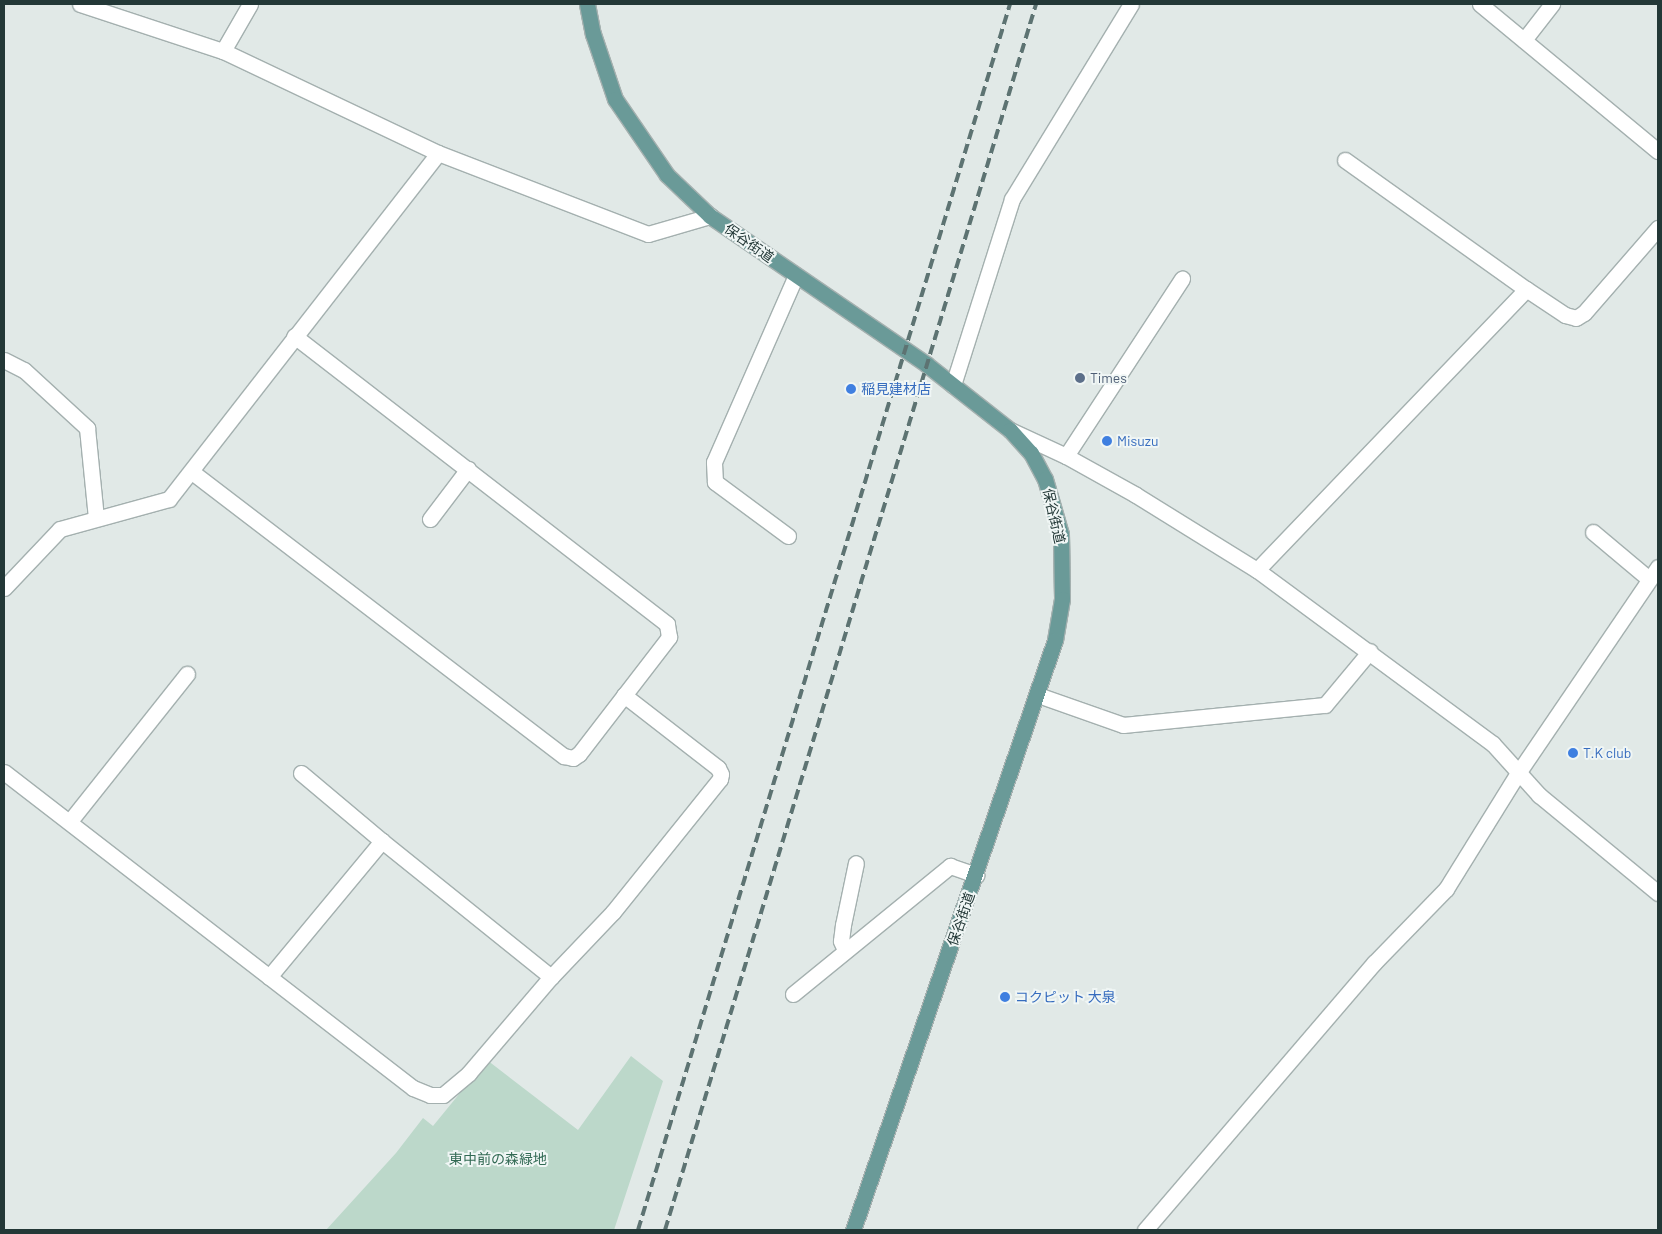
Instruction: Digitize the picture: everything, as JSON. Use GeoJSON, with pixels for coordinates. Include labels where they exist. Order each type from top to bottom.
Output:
{"type":"FeatureCollection","features":[{"type":"Feature","properties":{"kind":"main road","name":"保谷街道"},"geometry":{"type":"LineString","coordinates":[[587,4],[607,78],[625,117],[667,176],[710,216],[954,385],[1010,430],[1031,453],[1045,479],[1061,534],[1062,599],[1038,695],[854,1230]]}},
{"type":"Feature","properties":{"kind":"street"},"geometry":{"type":"LineString","coordinates":[[80,4],[223,51],[438,153],[648,234],[710,216]]}},
{"type":"Feature","properties":{"kind":"street"},"geometry":{"type":"LineString","coordinates":[[223,51],[250,4]]}},
{"type":"Feature","properties":{"kind":"street"},"geometry":{"type":"LineString","coordinates":[[954,385],[1012,199],[1131,4]]}},
{"type":"Feature","properties":{"kind":"street"},"geometry":{"type":"LineString","coordinates":[[1480,4],[1658,151]]}},
{"type":"Feature","properties":{"kind":"street"},"geometry":{"type":"LineString","coordinates":[[1524,40],[1552,4]]}},
{"type":"Feature","properties":{"kind":"street"},"geometry":{"type":"LineString","coordinates":[[4,588],[60,530],[96,518],[169,499],[192,472],[294,336],[438,153]]}},
{"type":"Feature","properties":{"kind":"street"},"geometry":{"type":"LineString","coordinates":[[1345,160],[1526,289],[1565,315],[1576,318],[1584,313],[1658,228]]}},
{"type":"Feature","properties":{"kind":"street"},"geometry":{"type":"LineString","coordinates":[[788,536],[715,482],[714,462],[796,276]]}},
{"type":"Feature","properties":{"kind":"street"},"geometry":{"type":"LineString","coordinates":[[1066,456],[1182,279]]}},
{"type":"Feature","properties":{"kind":"street"},"geometry":{"type":"LineString","coordinates":[[1257,570],[1526,289]]}},
{"type":"Feature","properties":{"kind":"street"},"geometry":{"type":"LineString","coordinates":[[192,472],[564,756],[573,758],[579,754],[669,637],[666,624],[294,336]]}},
{"type":"Feature","properties":{"kind":"street"},"geometry":{"type":"LineString","coordinates":[[4,360],[24,370],[87,428],[96,518]]}},
{"type":"Feature","properties":{"kind":"street"},"geometry":{"type":"LineString","coordinates":[[1010,430],[1066,456],[1257,570],[1370,651],[1493,744],[1539,795],[1658,892]]}},
{"type":"Feature","properties":{"kind":"street"},"geometry":{"type":"LineString","coordinates":[[430,519],[468,470]]}},
{"type":"Feature","properties":{"kind":"street"},"geometry":{"type":"LineString","coordinates":[[1145,1230],[1374,963],[1446,889],[1518,773],[1654,573],[1593,532]]}},
{"type":"Feature","properties":{"kind":"street"},"geometry":{"type":"LineString","coordinates":[[1038,695],[1123,725],[1325,705],[1370,651]]}},
{"type":"Feature","properties":{"kind":"street"},"geometry":{"type":"LineString","coordinates":[[70,821],[187,674]]}},
{"type":"Feature","properties":{"kind":"street"},"geometry":{"type":"LineString","coordinates":[[4,772],[70,821],[269,978],[413,1088],[430,1095],[443,1095],[455,1088],[551,977],[613,912],[721,774],[624,695]]}},
{"type":"Feature","properties":{"kind":"street"},"geometry":{"type":"LineString","coordinates":[[301,774],[551,977]]}},
{"type":"Feature","properties":{"kind":"street"},"geometry":{"type":"LineString","coordinates":[[269,978],[382,841]]}},
{"type":"Feature","properties":{"kind":"street"},"geometry":{"type":"LineString","coordinates":[[846,950],[841,941],[856,863]]}},
{"type":"Feature","properties":{"kind":"street"},"geometry":{"type":"LineString","coordinates":[[793,994],[950,866],[976,875]]}},
{"type":"Feature","properties":{"kind":"green space","name":"東中前の森緑地"},"geometry":{"type":"Polygon","coordinates":[[[631,1056],[663,1081],[614,1230],[326,1230],[396,1153],[423,1118],[433,1126],[487,1060],[578,1130],[631,1056]]]}},
{"type":"Feature","properties":{"kind":"railway"},"geometry":{"type":"LineString","coordinates":[[638,1230],[1010,4]]}},
{"type":"Feature","properties":{"kind":"railway"},"geometry":{"type":"LineString","coordinates":[[665,1230],[1036,4]]}},
{"type":"Feature","properties":{"kind":"place","name":"Times"},"geometry":{"type":"Point","coordinates":[1080,378]}},
{"type":"Feature","properties":{"kind":"place","name":"稲見建材店"},"geometry":{"type":"Point","coordinates":[851,389]}},
{"type":"Feature","properties":{"kind":"place","name":"Misuzu"},"geometry":{"type":"Point","coordinates":[1107,441]}},
{"type":"Feature","properties":{"kind":"place","name":"T.K club"},"geometry":{"type":"Point","coordinates":[1573,753]}},
{"type":"Feature","properties":{"kind":"place","name":"コクピット 大泉"},"geometry":{"type":"Point","coordinates":[1005,997]}}]}
